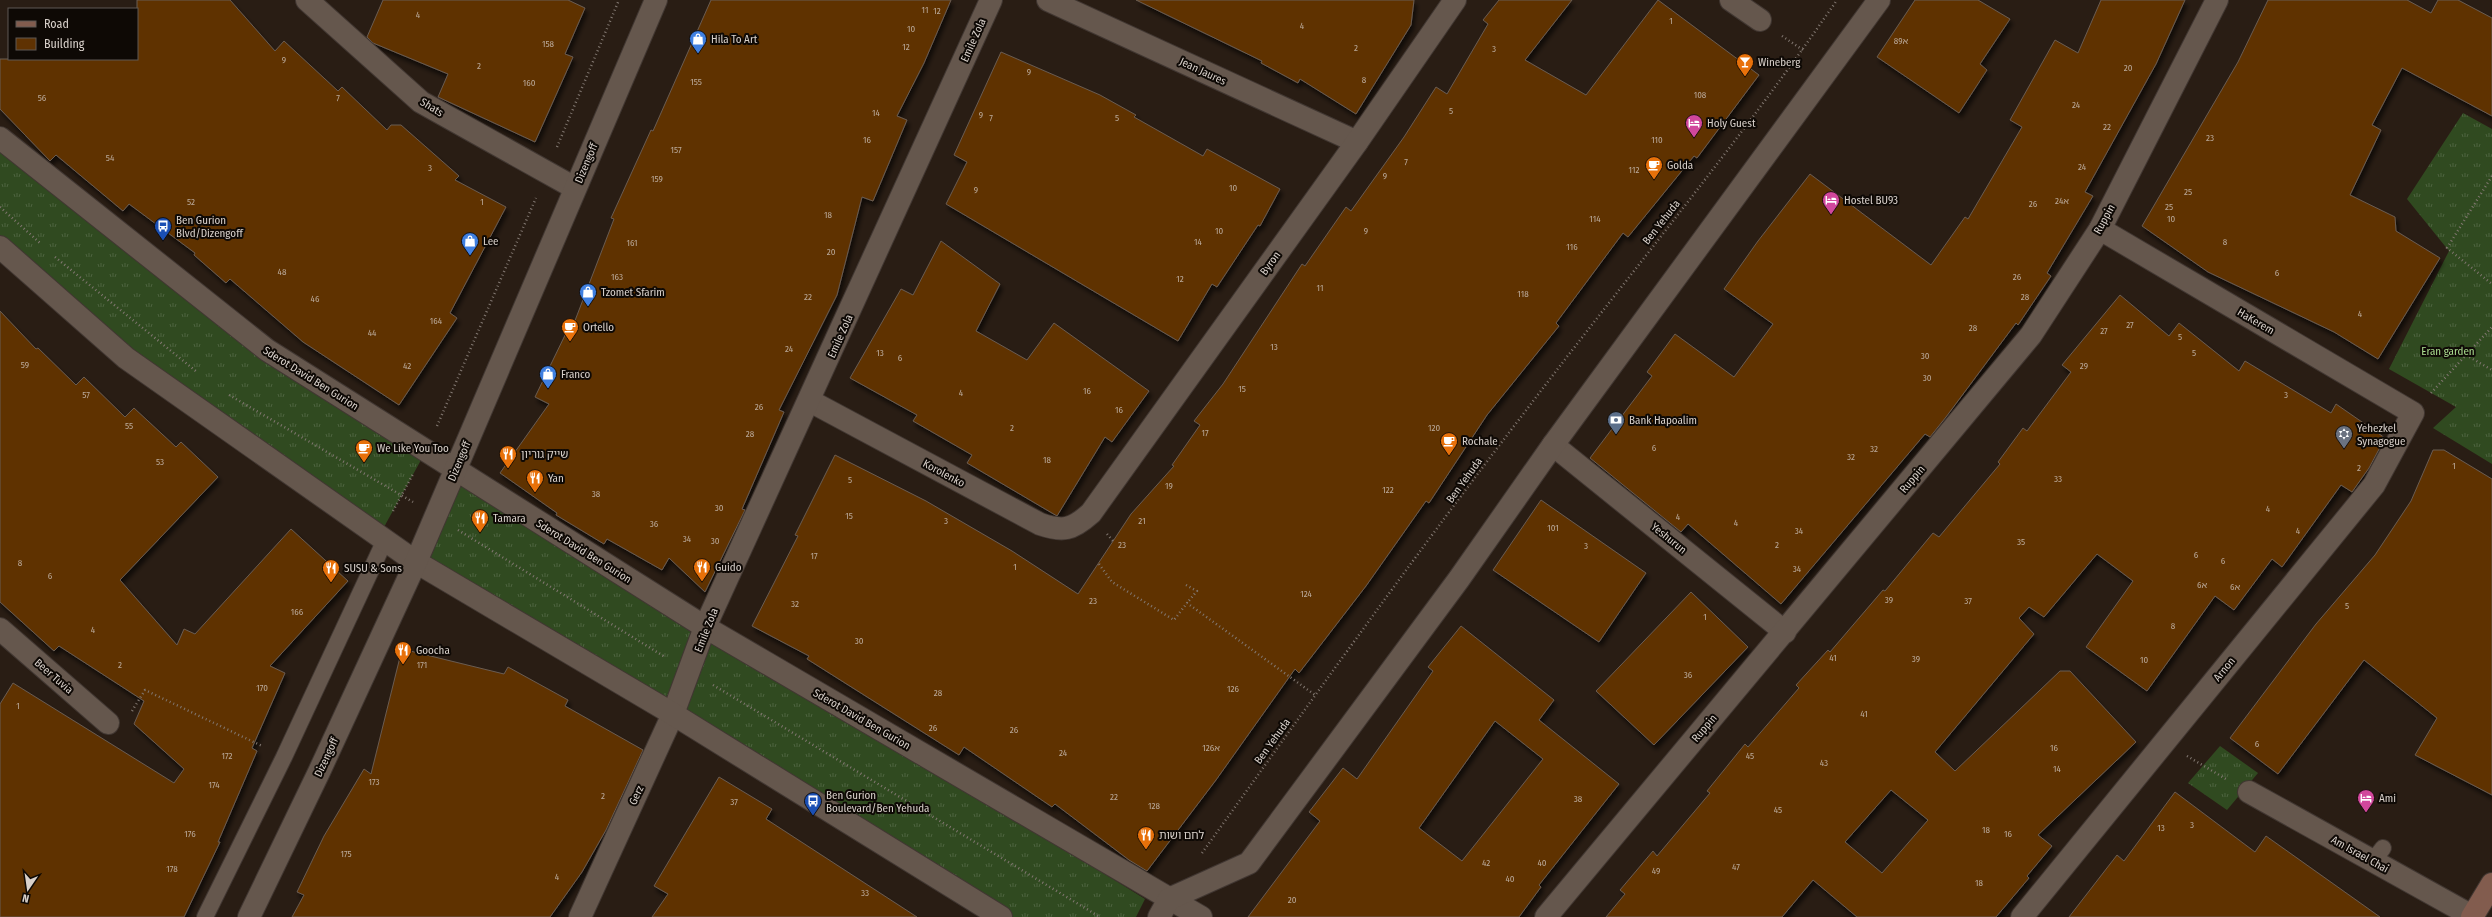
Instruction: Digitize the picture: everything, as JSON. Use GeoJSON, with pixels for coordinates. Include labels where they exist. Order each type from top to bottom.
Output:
{"type":"FeatureCollection","features":[{"type":"Feature","properties":{"kind":"main road"},"geometry":{"type":"LineString","coordinates":[[2472,917],[2492,884]]}},
{"type":"Feature","properties":{"kind":"street","name":"Dizengoff"},"geometry":{"type":"LineString","coordinates":[[250,917],[416,562],[656,0]]}},
{"type":"Feature","properties":{"kind":"street","name":"Emile Zola"},"geometry":{"type":"LineString","coordinates":[[690,671],[705,628],[810,401],[991,0]]}},
{"type":"Feature","properties":{"kind":"street","name":"Jean Jaures"},"geometry":{"type":"LineString","coordinates":[[1048,0],[1357,142]]}},
{"type":"Feature","properties":{"kind":"street","name":"Byron"},"geometry":{"type":"LineString","coordinates":[[1080,523],[1091,513],[1357,142],[1455,0]]}},
{"type":"Feature","properties":{"kind":"street"},"geometry":{"type":"LineString","coordinates":[[1731,0],[1760,20]]}},
{"type":"Feature","properties":{"kind":"street"},"geometry":{"type":"LineString","coordinates":[[1164,908],[1249,863],[1459,580],[1552,445],[1879,0]]}},
{"type":"Feature","properties":{"kind":"street","name":"Ruppin"},"geometry":{"type":"LineString","coordinates":[[1546,917],[2031,335],[2100,229],[2217,0]]}},
{"type":"Feature","properties":{"kind":"street","name":"Shats"},"geometry":{"type":"LineString","coordinates":[[310,1],[421,102],[575,188]]}},
{"type":"Feature","properties":{"kind":"street","name":"Sderot David Ben Gurion"},"geometry":{"type":"LineString","coordinates":[[0,138],[258,344],[705,628],[1164,908],[1201,917]]}},
{"type":"Feature","properties":{"kind":"street","name":"HaKerem"},"geometry":{"type":"LineString","coordinates":[[2100,229],[2413,412]]}},
{"type":"Feature","properties":{"kind":"street"},"geometry":{"type":"LineString","coordinates":[[0,247],[126,358],[416,562],[673,714],[1000,917]]}},
{"type":"Feature","properties":{"kind":"street","name":"Korolenko"},"geometry":{"type":"LineString","coordinates":[[810,401],[1040,524],[1058,530],[1080,523]]}},
{"type":"Feature","properties":{"kind":"street","name":"Arnon"},"geometry":{"type":"LineString","coordinates":[[2022,917],[2374,486],[2413,412]]}},
{"type":"Feature","properties":{"kind":"street","name":"Yeshurun"},"geometry":{"type":"LineString","coordinates":[[1552,445],[1785,632]]}},
{"type":"Feature","properties":{"kind":"street","name":"Beer Tuvia"},"geometry":{"type":"LineString","coordinates":[[0,629],[108,723]]}},
{"type":"Feature","properties":{"kind":"street","name":"Gerz"},"geometry":{"type":"LineString","coordinates":[[580,917],[673,714],[690,671]]}},
{"type":"Feature","properties":{"kind":"street","name":"Am Israel Chai"},"geometry":{"type":"LineString","coordinates":[[2249,792],[2378,855],[2472,917]]}},
{"type":"Feature","properties":{"kind":"lane"},"geometry":{"type":"LineString","coordinates":[[205,917],[284,757],[382,538]]}},
{"type":"Feature","properties":{"kind":"path"},"geometry":{"type":"LineString","coordinates":[[382,538],[402,495],[426,451],[619,0]]}},
{"type":"Feature","properties":{"kind":"path","name":"Ben Yehuda"},"geometry":{"type":"LineString","coordinates":[[1201,854],[1519,419],[1802,50],[1837,0]]}},
{"type":"Feature","properties":{"kind":"path"},"geometry":{"type":"LineString","coordinates":[[1760,20],[1808,54]]}},
{"type":"Feature","properties":{"kind":"path"},"geometry":{"type":"LineString","coordinates":[[2492,176],[2447,248],[2492,284]]}},
{"type":"Feature","properties":{"kind":"path"},"geometry":{"type":"LineString","coordinates":[[0,207],[41,244]]}},
{"type":"Feature","properties":{"kind":"path"},"geometry":{"type":"LineString","coordinates":[[53,254],[203,376]]}},
{"type":"Feature","properties":{"kind":"path"},"geometry":{"type":"LineString","coordinates":[[2413,412],[2492,327]]}},
{"type":"Feature","properties":{"kind":"path"},"geometry":{"type":"LineString","coordinates":[[2466,355],[2492,370]]}},
{"type":"Feature","properties":{"kind":"path"},"geometry":{"type":"LineString","coordinates":[[228,394],[402,495],[690,671],[1100,917]]}},
{"type":"Feature","properties":{"kind":"path"},"geometry":{"type":"LineString","coordinates":[[1099,564],[1112,582],[1174,620],[1197,591],[1186,585]]}},
{"type":"Feature","properties":{"kind":"path"},"geometry":{"type":"LineString","coordinates":[[1187,603],[1316,695]]}},
{"type":"Feature","properties":{"kind":"path"},"geometry":{"type":"LineString","coordinates":[[108,723],[119,731],[146,690],[284,757]]}},
{"type":"Feature","properties":{"kind":"path"},"geometry":{"type":"LineString","coordinates":[[2165,742],[2249,792]]}},
{"type":"Feature","properties":{"kind":"green space","name":"Eran garden"},"geometry":{"type":"Polygon","coordinates":[[[2463,113],[2492,129],[2492,464],[2433,428],[2456,407],[2389,369],[2449,251],[2407,199],[2463,113]]]}},
{"type":"Feature","properties":{"kind":"green space"},"geometry":{"type":"Polygon","coordinates":[[[0,138],[169,273],[426,451],[379,536],[122,354],[0,243],[0,138]]]}},
{"type":"Feature","properties":{"kind":"green space"},"geometry":{"type":"Polygon","coordinates":[[[462,474],[1145,899],[1136,917],[998,917],[422,565],[462,474]]]}},
{"type":"Feature","properties":{"kind":"green space"},"geometry":{"type":"Polygon","coordinates":[[[2220,746],[2258,773],[2227,810],[2188,783],[2220,746]]]}},
{"type":"Feature","properties":{"kind":"building"},"geometry":{"type":"Polygon","coordinates":[[[137,0],[230,0],[275,51],[284,41],[338,91],[342,87],[387,130],[391,125],[401,125],[459,176],[455,180],[506,207],[450,313],[457,318],[399,405],[303,342],[230,279],[226,283],[194,255],[195,253],[129,204],[123,211],[56,155],[50,161],[0,109],[0,59],[138,60],[137,0]]]}},
{"type":"Feature","properties":{"kind":"building"},"geometry":{"type":"Polygon","coordinates":[[[383,0],[568,0],[585,8],[565,54],[573,57],[535,142],[438,97],[448,74],[373,43],[367,37],[383,0]]]}},
{"type":"Feature","properties":{"kind":"building"},"geometry":{"type":"Polygon","coordinates":[[[711,0],[951,0],[924,63],[897,116],[907,120],[873,201],[862,197],[837,295],[779,410],[784,412],[742,509],[745,510],[705,592],[669,558],[662,570],[607,539],[604,544],[556,515],[557,513],[500,473],[549,404],[535,397],[568,329],[571,331],[614,219],[611,218],[651,130],[653,131],[711,0]]]}},
{"type":"Feature","properties":{"kind":"building"},"geometry":{"type":"Polygon","coordinates":[[[1136,0],[1414,0],[1411,25],[1356,114],[1300,79],[1298,83],[1261,63],[1262,61],[1136,0]]]}},
{"type":"Feature","properties":{"kind":"building"},"geometry":{"type":"Polygon","coordinates":[[[1499,0],[1572,0],[1525,60],[1586,95],[1658,0],[1759,75],[1697,158],[1694,156],[1628,237],[1623,233],[1556,323],[1559,326],[1487,415],[1429,503],[1426,501],[1366,586],[1299,673],[1295,669],[1216,780],[1147,871],[1129,860],[1055,804],[1052,807],[964,747],[959,755],[807,659],[809,656],[752,626],[798,536],[795,535],[835,455],[926,501],[1012,551],[1078,594],[1131,514],[1174,466],[1172,465],[1200,425],[1194,421],[1223,384],[1302,264],[1305,266],[1346,207],[1351,211],[1404,137],[1436,87],[1447,94],[1488,24],[1483,20],[1499,0]]]}},
{"type":"Feature","properties":{"kind":"building"},"geometry":{"type":"Polygon","coordinates":[[[1915,0],[1978,0],[2010,19],[1980,64],[1987,70],[1959,113],[1877,57],[1915,0]]]}},
{"type":"Feature","properties":{"kind":"building"},"geometry":{"type":"Polygon","coordinates":[[[2101,0],[2185,0],[2156,64],[2085,192],[2093,196],[2047,273],[2051,276],[2018,325],[2016,323],[1930,437],[1925,434],[1781,604],[1688,524],[1681,532],[1590,458],[1652,376],[1647,372],[1675,334],[1734,377],[1773,324],[1724,289],[1758,241],[1810,174],[1931,265],[1965,217],[1968,219],[2022,127],[2010,120],[2055,40],[2078,53],[2101,0]]]}},
{"type":"Feature","properties":{"kind":"building"},"geometry":{"type":"Polygon","coordinates":[[[2268,0],[2407,0],[2431,13],[2438,0],[2458,0],[2492,18],[2492,116],[2402,68],[2372,125],[2381,130],[2350,195],[2395,217],[2396,231],[2440,258],[2378,359],[2334,332],[2208,272],[2142,226],[2238,62],[2268,0]]]}},
{"type":"Feature","properties":{"kind":"building"},"geometry":{"type":"Polygon","coordinates":[[[1001,52],[1100,95],[1136,115],[1134,117],[1203,156],[1207,149],[1280,189],[1260,226],[1258,225],[1217,287],[1212,284],[1178,341],[946,204],[967,162],[954,155],[1001,52]]]}},
{"type":"Feature","properties":{"kind":"building"},"geometry":{"type":"Polygon","coordinates":[[[941,241],[1000,284],[976,331],[1027,360],[1054,323],[1149,391],[1112,442],[1105,437],[1057,516],[967,463],[972,455],[913,421],[917,415],[850,378],[901,289],[913,295],[941,241]]]}},
{"type":"Feature","properties":{"kind":"building"},"geometry":{"type":"Polygon","coordinates":[[[2120,295],[2169,336],[2179,323],[2239,371],[2245,361],[2331,413],[2336,404],[2385,438],[2369,468],[2352,492],[2341,485],[2282,567],[2272,559],[2234,610],[2215,596],[2147,691],[2086,647],[2133,581],[2097,554],[2044,617],[2029,607],[2019,618],[2034,634],[1935,752],[1955,771],[2060,671],[2070,671],[2136,742],[2038,835],[2052,846],[2027,876],[2029,878],[1996,917],[1857,917],[1813,880],[1782,917],[1606,917],[1625,894],[1620,890],[1653,851],[1657,856],[1710,793],[1707,791],[1745,744],[1748,747],[1799,688],[1796,685],[1828,650],[1830,652],[1883,590],[1885,591],[1933,533],[1939,537],[2000,464],[1998,462],[2023,428],[2027,431],[2071,372],[2062,365],[2120,295]],[[1891,790],[1845,842],[1882,873],[1928,820],[1891,790]]]}},
{"type":"Feature","properties":{"kind":"building"},"geometry":{"type":"Polygon","coordinates":[[[0,311],[36,349],[38,348],[76,385],[84,377],[125,417],[134,408],[176,447],[181,442],[218,477],[120,580],[177,645],[184,629],[195,634],[291,529],[348,581],[270,666],[285,673],[252,748],[257,751],[218,842],[220,842],[184,917],[0,917],[0,704],[13,683],[174,783],[184,769],[134,724],[144,701],[59,646],[54,651],[0,602],[0,311]]]}},
{"type":"Feature","properties":{"kind":"building"},"geometry":{"type":"Polygon","coordinates":[[[2433,450],[2444,450],[2492,479],[2492,795],[2415,755],[2437,718],[2364,660],[2278,774],[2230,738],[2316,624],[2375,555],[2411,501],[2433,450]]]}},
{"type":"Feature","properties":{"kind":"building"},"geometry":{"type":"Polygon","coordinates":[[[1541,500],[1646,573],[1599,642],[1493,570],[1541,500]]]}},
{"type":"Feature","properties":{"kind":"building"},"geometry":{"type":"Polygon","coordinates":[[[1691,592],[1748,647],[1654,745],[1596,691],[1691,592]]]}},
{"type":"Feature","properties":{"kind":"building"},"geometry":{"type":"Polygon","coordinates":[[[1461,626],[1554,700],[1539,720],[1619,784],[1539,885],[1541,887],[1519,917],[1248,917],[1320,821],[1309,812],[1343,768],[1357,779],[1433,671],[1428,667],[1461,626]],[[1495,721],[1419,828],[1462,861],[1543,759],[1495,721]]]}},
{"type":"Feature","properties":{"kind":"building"},"geometry":{"type":"Polygon","coordinates":[[[402,649],[504,674],[508,667],[568,700],[565,706],[643,750],[606,830],[582,872],[550,917],[292,917],[304,895],[297,892],[324,836],[364,769],[371,774],[402,649]]]}},
{"type":"Feature","properties":{"kind":"building"},"geometry":{"type":"Polygon","coordinates":[[[719,777],[772,809],[766,819],[917,917],[652,917],[668,894],[654,886],[719,777]]]}},
{"type":"Feature","properties":{"kind":"building"},"geometry":{"type":"Polygon","coordinates":[[[2175,792],[2255,852],[2266,836],[2380,917],[2069,917],[2117,855],[2124,861],[2175,792]]]}},
{"type":"Feature","properties":{"kind":"place","name":"Hila To Art"},"geometry":{"type":"Point","coordinates":[698,54]}},
{"type":"Feature","properties":{"kind":"place","name":"Wineberg"},"geometry":{"type":"Point","coordinates":[1745,77]}},
{"type":"Feature","properties":{"kind":"place","name":"Holy Guest"},"geometry":{"type":"Point","coordinates":[1694,138]}},
{"type":"Feature","properties":{"kind":"place","name":"Golda"},"geometry":{"type":"Point","coordinates":[1654,180]}},
{"type":"Feature","properties":{"kind":"place","name":"Hostel BU93"},"geometry":{"type":"Point","coordinates":[1831,215]}},
{"type":"Feature","properties":{"kind":"place","name":"Ben Gurion Blvd/Dizengoff"},"geometry":{"type":"Point","coordinates":[163,241]}},
{"type":"Feature","properties":{"kind":"place","name":"Lee"},"geometry":{"type":"Point","coordinates":[470,256]}},
{"type":"Feature","properties":{"kind":"place","name":"Tzomet Sfarim"},"geometry":{"type":"Point","coordinates":[588,307]}},
{"type":"Feature","properties":{"kind":"place","name":"Ortello"},"geometry":{"type":"Point","coordinates":[570,342]}},
{"type":"Feature","properties":{"kind":"place","name":"Franco"},"geometry":{"type":"Point","coordinates":[548,389]}},
{"type":"Feature","properties":{"kind":"place","name":"Bank Hapoalim"},"geometry":{"type":"Point","coordinates":[1616,435]}},
{"type":"Feature","properties":{"kind":"place","name":"Yehezkel Synagogue"},"geometry":{"type":"Point","coordinates":[2344,449]}},
{"type":"Feature","properties":{"kind":"place","name":"Rochale"},"geometry":{"type":"Point","coordinates":[1449,456]}},
{"type":"Feature","properties":{"kind":"place","name":"We Like You Too"},"geometry":{"type":"Point","coordinates":[364,463]}},
{"type":"Feature","properties":{"kind":"place","name":"שייק גוריון"},"geometry":{"type":"Point","coordinates":[508,469]}},
{"type":"Feature","properties":{"kind":"place","name":"Yan"},"geometry":{"type":"Point","coordinates":[535,493]}},
{"type":"Feature","properties":{"kind":"place","name":"Tamara"},"geometry":{"type":"Point","coordinates":[480,533]}},
{"type":"Feature","properties":{"kind":"place","name":"Guido"},"geometry":{"type":"Point","coordinates":[702,582]}},
{"type":"Feature","properties":{"kind":"place","name":"SUSU & Sons"},"geometry":{"type":"Point","coordinates":[331,583]}},
{"type":"Feature","properties":{"kind":"place","name":"Goocha"},"geometry":{"type":"Point","coordinates":[403,665]}},
{"type":"Feature","properties":{"kind":"place","name":"Ami"},"geometry":{"type":"Point","coordinates":[2366,813]}},
{"type":"Feature","properties":{"kind":"place","name":"Ben Gurion Boulevard/Ben Yehuda"},"geometry":{"type":"Point","coordinates":[813,816]}},
{"type":"Feature","properties":{"kind":"place","name":"לחם ושות"},"geometry":{"type":"Point","coordinates":[1146,850]}}]}
